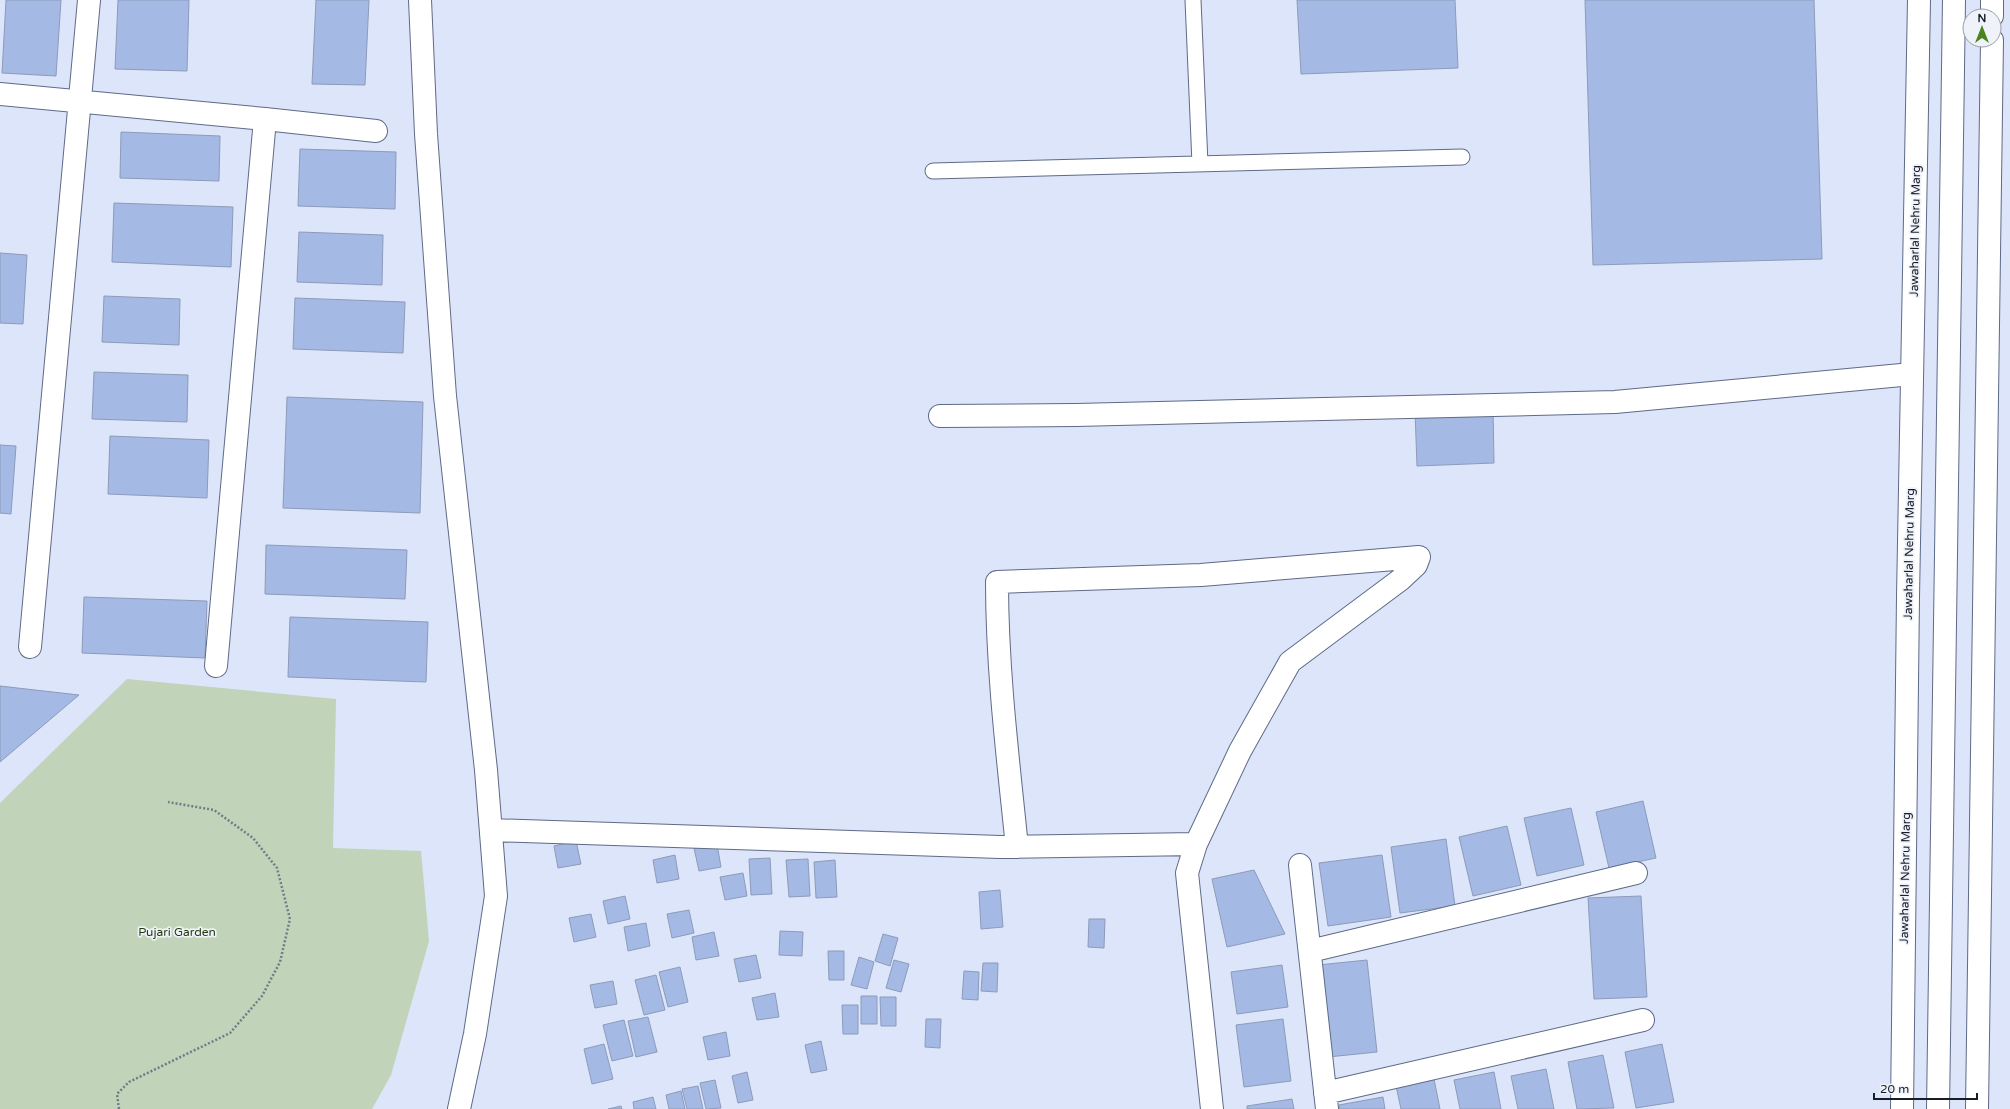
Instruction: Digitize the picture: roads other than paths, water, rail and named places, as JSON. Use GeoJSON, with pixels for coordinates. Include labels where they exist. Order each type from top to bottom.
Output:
{"type":"FeatureCollection","features":[{"type":"Feature","properties":{"kind":"street"},"geometry":{"type":"LineString","coordinates":[[30,647],[89,0]]}},
{"type":"Feature","properties":{"kind":"street"},"geometry":{"type":"LineString","coordinates":[[420,0],[426,134],[445,396],[486,770],[496,896],[475,1034],[459,1109]]}},
{"type":"Feature","properties":{"kind":"street","name":"Jawaharlal Nehru Marg"},"geometry":{"type":"LineString","coordinates":[[1902,1109],[1912,374],[1919,0]]}},
{"type":"Feature","properties":{"kind":"street"},"geometry":{"type":"LineString","coordinates":[[1938,1109],[1954,0]]}},
{"type":"Feature","properties":{"kind":"street"},"geometry":{"type":"LineString","coordinates":[[1977,1109],[1992,48]]}},
{"type":"Feature","properties":{"kind":"street"},"geometry":{"type":"LineString","coordinates":[[0,94],[376,131]]}},
{"type":"Feature","properties":{"kind":"street"},"geometry":{"type":"LineString","coordinates":[[216,666],[265,119]]}},
{"type":"Feature","properties":{"kind":"street"},"geometry":{"type":"LineString","coordinates":[[940,416],[1108,415],[1615,402],[1912,374]]}},
{"type":"Feature","properties":{"kind":"street"},"geometry":{"type":"LineString","coordinates":[[1017,847],[1002,687],[997,617],[997,582],[1201,575],[1419,557],[1416,565],[1400,580],[1290,662],[1240,751],[1196,844],[1187,873],[1212,1109]]}},
{"type":"Feature","properties":{"kind":"street"},"geometry":{"type":"LineString","coordinates":[[491,830],[1017,847],[1196,844]]}},
{"type":"Feature","properties":{"kind":"street"},"geometry":{"type":"LineString","coordinates":[[1300,865],[1326,1101],[1643,1020]]}},
{"type":"Feature","properties":{"kind":"street"},"geometry":{"type":"LineString","coordinates":[[1310,951],[1636,873]]}},
{"type":"Feature","properties":{"kind":"lane"},"geometry":{"type":"LineString","coordinates":[[1193,0],[1200,164]]}},
{"type":"Feature","properties":{"kind":"lane"},"geometry":{"type":"LineString","coordinates":[[933,171],[1462,157]]}},
{"type":"Feature","properties":{"kind":"park label","name":"Pujari Garden"},"geometry":{"type":"Point","coordinates":[177,932]}}]}
